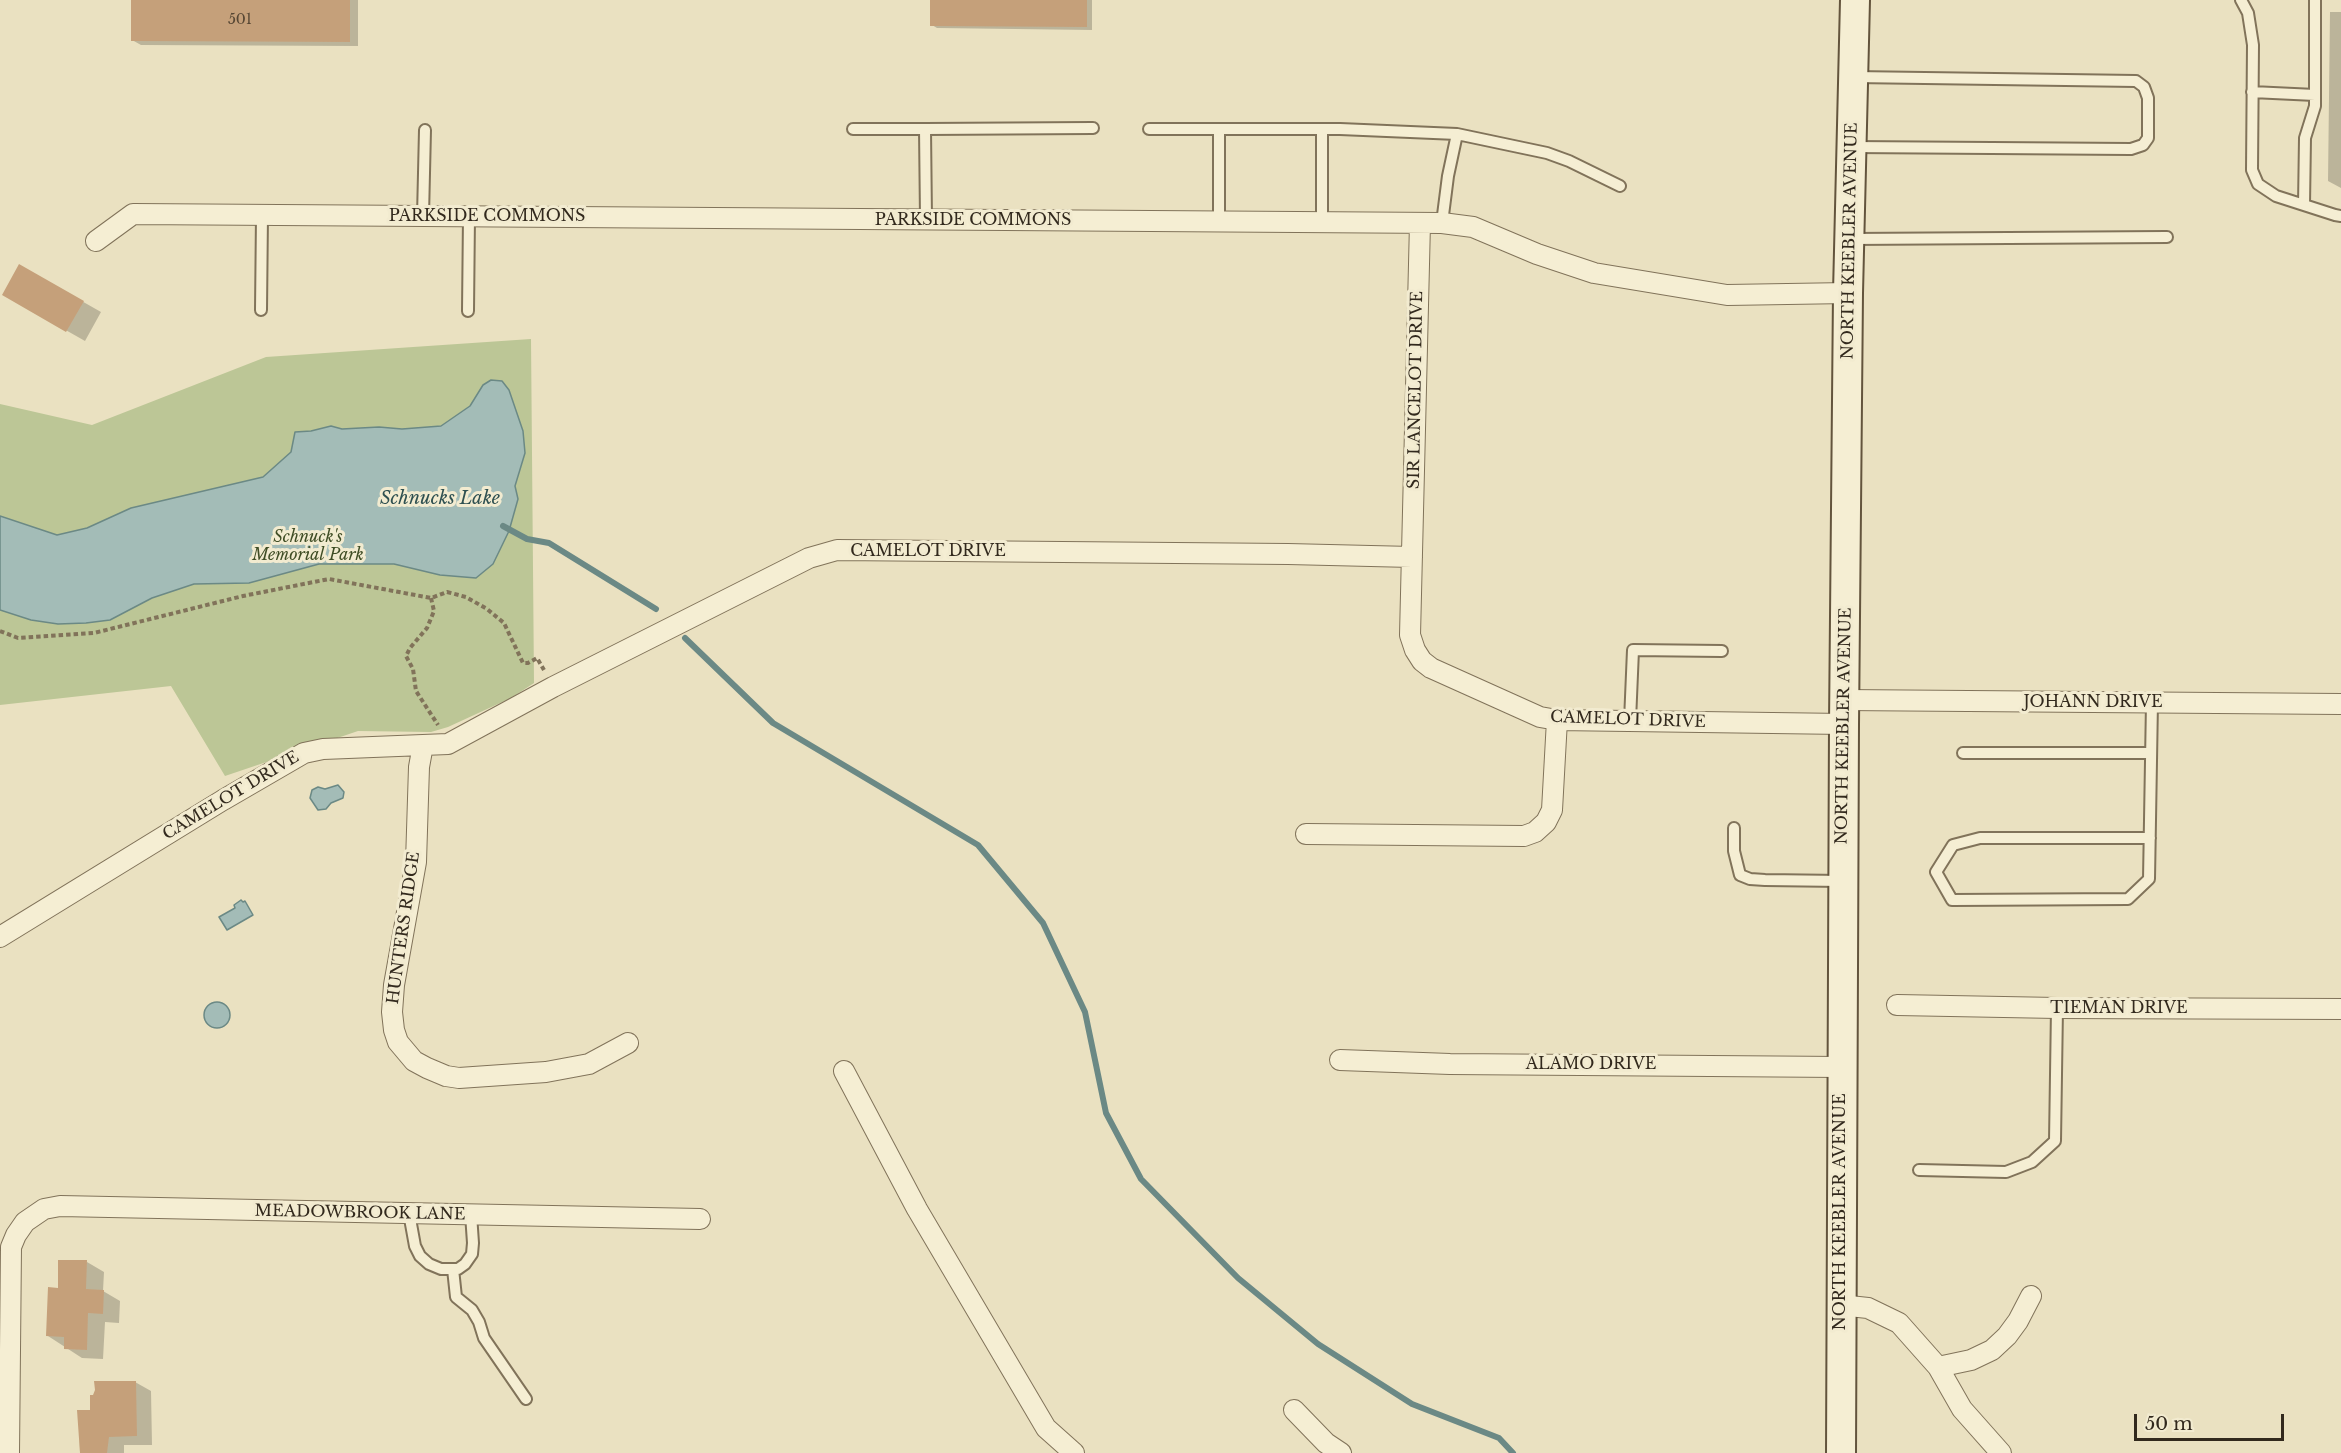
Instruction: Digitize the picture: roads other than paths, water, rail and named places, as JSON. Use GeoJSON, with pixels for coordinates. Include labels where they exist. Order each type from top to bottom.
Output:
{"type":"FeatureCollection","features":[{"type":"Feature","properties":{"kind":"street","name":"NORTH KEEBLER AVENUE"},"geometry":{"type":"LineString","coordinates":[[1841,1453],[1841,1067],[1848,293],[1855,0]]}},
{"type":"Feature","properties":{"kind":"street","name":"PARKSIDE COMMONS"},"geometry":{"type":"LineString","coordinates":[[96,241],[133,214],[1442,223],[1473,227],[1537,254],[1594,273],[1727,295],[1848,293]]}},
{"type":"Feature","properties":{"kind":"street","name":"SIR LANCELOT DRIVE"},"geometry":{"type":"LineString","coordinates":[[1412,557],[1420,224]]}},
{"type":"Feature","properties":{"kind":"street","name":"CAMELOT DRIVE"},"geometry":{"type":"LineString","coordinates":[[0,938],[212,806],[304,753],[323,749],[448,744],[553,687],[810,558],[837,550],[1412,557],[1410,635],[1422,661],[1431,668],[1540,717],[1557,720],[1630,721],[1844,712]]}},
{"type":"Feature","properties":{"kind":"street","name":"JOHANN DRIVE"},"geometry":{"type":"LineString","coordinates":[[1844,712],[2152,702],[2341,704]]}},
{"type":"Feature","properties":{"kind":"street"},"geometry":{"type":"LineString","coordinates":[[1306,834],[1524,836],[1535,832],[1546,822],[1552,810],[1557,720]]}},
{"type":"Feature","properties":{"kind":"street","name":"HUNTERS RIDGE"},"geometry":{"type":"LineString","coordinates":[[423,745],[419,767],[416,862],[393,1003],[393,1030],[398,1042],[414,1060],[427,1068],[446,1076],[459,1078],[536,1073],[589,1064],[628,1043]]}},
{"type":"Feature","properties":{"kind":"street","name":"TIEMAN DRIVE"},"geometry":{"type":"LineString","coordinates":[[1897,1005],[2341,1009]]}},
{"type":"Feature","properties":{"kind":"street","name":"ALAMO DRIVE"},"geometry":{"type":"LineString","coordinates":[[1341,1060],[1450,1064],[1841,1067]]}},
{"type":"Feature","properties":{"kind":"street"},"geometry":{"type":"LineString","coordinates":[[844,1071],[917,1209],[1046,1428],[1074,1453]]}},
{"type":"Feature","properties":{"kind":"street","name":"MEADOWBROOK LANE"},"geometry":{"type":"LineString","coordinates":[[9,1453],[11,1247],[25,1222],[44,1209],[60,1206],[700,1219]]}},
{"type":"Feature","properties":{"kind":"street"},"geometry":{"type":"LineString","coordinates":[[1938,1367],[1971,1360],[1992,1350],[2007,1336],[2018,1321],[2031,1296]]}},
{"type":"Feature","properties":{"kind":"street"},"geometry":{"type":"LineString","coordinates":[[1840,1305],[1868,1308],[1899,1323],[1938,1367],[1962,1409],[2001,1453]]}},
{"type":"Feature","properties":{"kind":"street"},"geometry":{"type":"LineString","coordinates":[[1294,1410],[1326,1443],[1341,1453]]}},
{"type":"Feature","properties":{"kind":"lane"},"geometry":{"type":"LineString","coordinates":[[2241,0],[2248,13],[2253,45],[2252,170],[2258,184],[2276,196],[2341,216]]}},
{"type":"Feature","properties":{"kind":"lane"},"geometry":{"type":"LineString","coordinates":[[2304,205],[2305,138],[2315,106],[2315,0]]}},
{"type":"Feature","properties":{"kind":"lane"},"geometry":{"type":"LineString","coordinates":[[1852,147],[2131,149],[2143,145],[2148,138],[2148,98],[2144,87],[2136,81],[1853,77]]}},
{"type":"Feature","properties":{"kind":"lane"},"geometry":{"type":"LineString","coordinates":[[2252,92],[2315,94]]}},
{"type":"Feature","properties":{"kind":"lane"},"geometry":{"type":"LineString","coordinates":[[853,129],[1093,128]]}},
{"type":"Feature","properties":{"kind":"lane"},"geometry":{"type":"LineString","coordinates":[[926,129],[926,219]]}},
{"type":"Feature","properties":{"kind":"lane"},"geometry":{"type":"LineString","coordinates":[[1149,129],[1323,129],[1457,134],[1547,153],[1620,186]]}},
{"type":"Feature","properties":{"kind":"lane"},"geometry":{"type":"LineString","coordinates":[[1219,222],[1220,129]]}},
{"type":"Feature","properties":{"kind":"lane"},"geometry":{"type":"LineString","coordinates":[[1322,222],[1323,129]]}},
{"type":"Feature","properties":{"kind":"lane"},"geometry":{"type":"LineString","coordinates":[[423,216],[425,130]]}},
{"type":"Feature","properties":{"kind":"lane"},"geometry":{"type":"LineString","coordinates":[[1442,223],[1448,176],[1457,134]]}},
{"type":"Feature","properties":{"kind":"lane"},"geometry":{"type":"LineString","coordinates":[[261,310],[262,214]]}},
{"type":"Feature","properties":{"kind":"lane"},"geometry":{"type":"LineString","coordinates":[[468,311],[470,216]]}},
{"type":"Feature","properties":{"kind":"lane"},"geometry":{"type":"LineString","coordinates":[[1850,239],[2167,237]]}},
{"type":"Feature","properties":{"kind":"lane"},"geometry":{"type":"LineString","coordinates":[[1630,721],[1633,650],[1722,651]]}},
{"type":"Feature","properties":{"kind":"lane"},"geometry":{"type":"LineString","coordinates":[[2150,838],[1980,838],[1953,845],[1936,872],[1952,900],[2128,899],[2150,879],[2152,702]]}},
{"type":"Feature","properties":{"kind":"lane"},"geometry":{"type":"LineString","coordinates":[[1963,753],[2151,753]]}},
{"type":"Feature","properties":{"kind":"lane"},"geometry":{"type":"LineString","coordinates":[[1734,828],[1734,851],[1740,875],[1750,879],[1765,880],[1843,880]]}},
{"type":"Feature","properties":{"kind":"lane"},"geometry":{"type":"LineString","coordinates":[[1919,1170],[2006,1172],[2032,1162],[2055,1141],[2057,1008]]}},
{"type":"Feature","properties":{"kind":"lane"},"geometry":{"type":"LineString","coordinates":[[409,1213],[415,1246],[420,1256],[429,1264],[441,1269],[458,1269],[472,1254],[474,1243],[471,1214]]}},
{"type":"Feature","properties":{"kind":"lane"},"geometry":{"type":"LineString","coordinates":[[453,1269],[456,1296],[472,1311],[479,1322],[484,1338],[526,1399]]}},
{"type":"Feature","properties":{"kind":"water","name":"Schnucks Lake"},"geometry":{"type":"Polygon","coordinates":[[[491,380],[502,381],[509,390],[523,431],[525,453],[515,486],[518,499],[509,531],[493,564],[476,578],[440,575],[394,564],[319,564],[249,583],[194,584],[152,598],[110,620],[58,624],[31,620],[0,610],[0,516],[57,535],[87,528],[131,508],[263,477],[291,452],[295,432],[331,426],[342,429],[379,427],[402,429],[441,426],[470,406],[483,385],[491,380]]]}},
{"type":"Feature","properties":{"kind":"water"},"geometry":{"type":"Polygon","coordinates":[[[338,785],[344,792],[343,798],[331,803],[326,809],[318,810],[310,798],[312,790],[318,787],[325,789],[338,785]]]}},
{"type":"Feature","properties":{"kind":"water"},"geometry":{"type":"Polygon","coordinates":[[[241,900],[245,901],[253,915],[227,930],[219,917],[235,908],[234,905],[241,900]]]}},
{"type":"Feature","properties":{"kind":"water"},"geometry":{"type":"Polygon","coordinates":[[[217,1002],[226,1006],[230,1015],[226,1024],[217,1028],[208,1024],[204,1015],[208,1006],[217,1002]]]}},
{"type":"Feature","properties":{"kind":"waterway"},"geometry":{"type":"LineString","coordinates":[[503,526],[527,539],[549,543],[656,609]]}},
{"type":"Feature","properties":{"kind":"waterway"},"geometry":{"type":"LineString","coordinates":[[685,638],[773,723],[978,845],[1043,923],[1085,1012],[1106,1113],[1141,1179],[1238,1278],[1318,1344],[1412,1404],[1499,1438],[1513,1453]]}},
{"type":"Feature","properties":{"kind":"park label","name":"Schnuck's Memorial Park"},"geometry":{"type":"Point","coordinates":[308,546]}}]}
